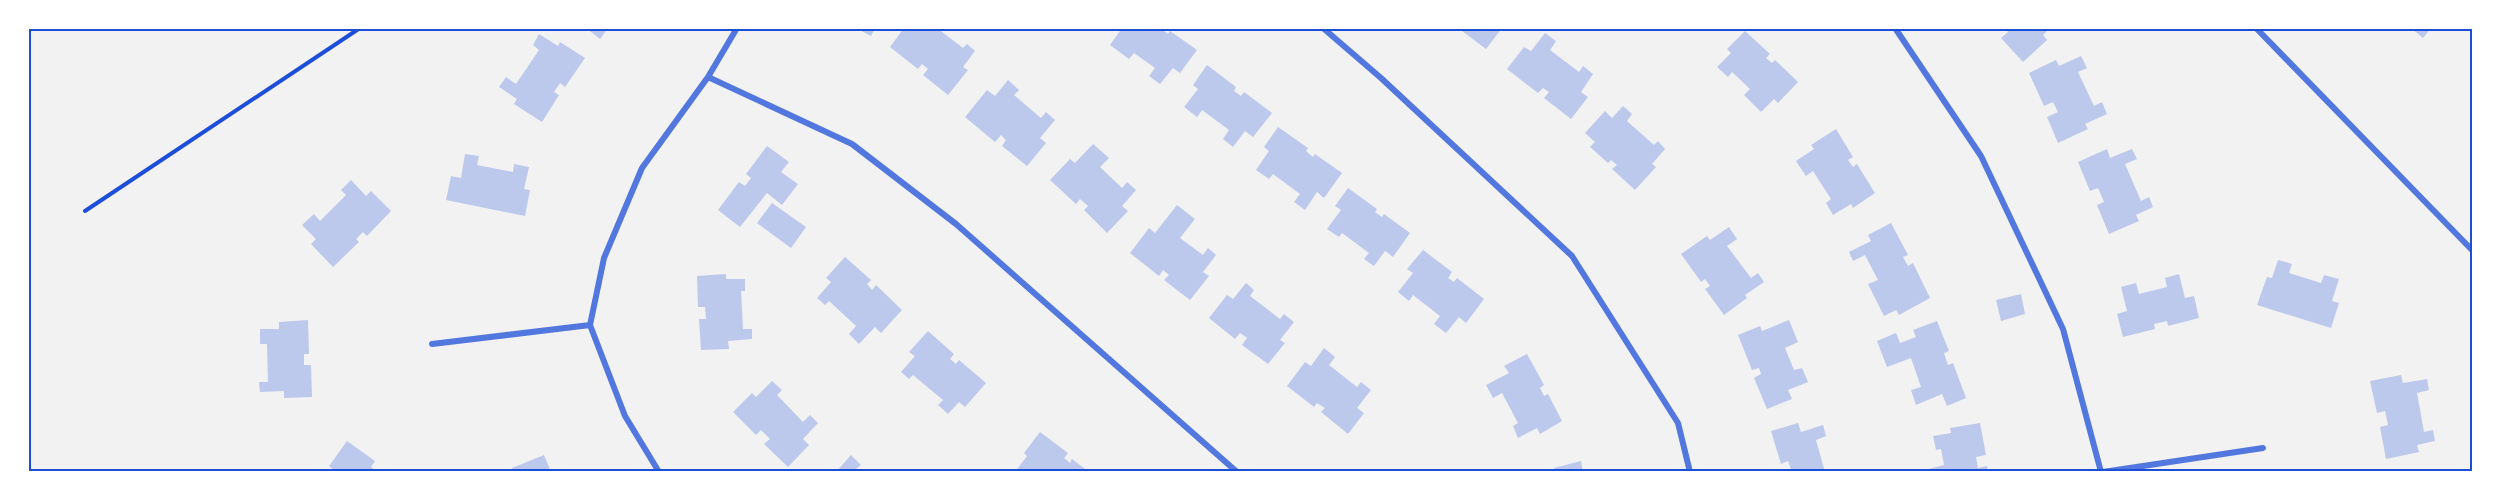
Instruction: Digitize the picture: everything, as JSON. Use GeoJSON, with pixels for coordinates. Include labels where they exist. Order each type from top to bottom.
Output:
{"type":"FeatureCollection","features":[{"type":"Feature","properties":{"kind":"street"},"geometry":{"type":"LineString","coordinates":[[659,471],[624,416],[590,325],[604,258],[642,168],[708,77],[737,28]]}},
{"type":"Feature","properties":{"kind":"street"},"geometry":{"type":"LineString","coordinates":[[1323,28],[1381,78],[1572,256],[1678,423],[1690,471]]}},
{"type":"Feature","properties":{"kind":"street"},"geometry":{"type":"LineString","coordinates":[[1894,28],[1981,156],[2063,329],[2102,471],[2264,448]]}},
{"type":"Feature","properties":{"kind":"street"},"geometry":{"type":"LineString","coordinates":[[2256,28],[2472,250]]}},
{"type":"Feature","properties":{"kind":"street"},"geometry":{"type":"LineString","coordinates":[[708,77],[852,144],[957,224],[1237,471]]}},
{"type":"Feature","properties":{"kind":"street"},"geometry":{"type":"LineString","coordinates":[[432,344],[590,325]]}},
{"type":"Feature","properties":{"kind":"path"},"geometry":{"type":"LineString","coordinates":[[85,211],[360,28]]}},
{"type":"Feature","properties":{"kind":"building"},"geometry":{"type":"Polygon","coordinates":[[[586,28],[608,28],[600,39],[586,28]]]}},
{"type":"Feature","properties":{"kind":"building"},"geometry":{"type":"Polygon","coordinates":[[[856,28],[875,28],[871,36],[856,28]]]}},
{"type":"Feature","properties":{"kind":"building"},"geometry":{"type":"Polygon","coordinates":[[[904,28],[937,28],[963,48],[967,44],[975,51],[963,67],[968,70],[948,95],[923,75],[928,69],[922,64],[918,69],[890,47],[904,28]]]}},
{"type":"Feature","properties":{"kind":"building"},"geometry":{"type":"Polygon","coordinates":[[[1122,28],[1160,28],[1168,34],[1170,31],[1197,50],[1180,73],[1173,68],[1160,84],[1149,76],[1155,68],[1134,53],[1129,59],[1110,45],[1122,28]]]}},
{"type":"Feature","properties":{"kind":"building"},"geometry":{"type":"Polygon","coordinates":[[[1458,28],[1502,28],[1486,49],[1458,28]]]}},
{"type":"Feature","properties":{"kind":"building"},"geometry":{"type":"Polygon","coordinates":[[[2005,28],[2050,28],[2043,35],[2047,40],[2023,62],[2001,38],[2008,32],[2005,28]]]}},
{"type":"Feature","properties":{"kind":"building"},"geometry":{"type":"Polygon","coordinates":[[[2411,28],[2431,28],[2423,38],[2411,28]]]}},
{"type":"Feature","properties":{"kind":"building"},"geometry":{"type":"Polygon","coordinates":[[[1745,31],[1770,54],[1766,58],[1772,63],[1775,60],[1798,82],[1778,103],[1774,99],[1761,112],[1744,95],[1750,89],[1732,72],[1728,77],[1717,67],[1731,53],[1727,49],[1745,31]]]}},
{"type":"Feature","properties":{"kind":"building"},"geometry":{"type":"Polygon","coordinates":[[[1545,33],[1556,41],[1550,50],[1579,72],[1583,66],[1593,74],[1581,92],[1588,97],[1571,119],[1544,98],[1549,92],[1543,88],[1538,93],[1507,69],[1524,47],[1531,51],[1545,33]]]}},
{"type":"Feature","properties":{"kind":"building"},"geometry":{"type":"Polygon","coordinates":[[[539,34],[558,46],[560,42],[585,58],[565,87],[560,83],[554,92],[559,95],[542,122],[514,104],[517,99],[499,87],[506,77],[516,84],[539,50],[533,45],[539,34]]]}},
{"type":"Feature","properties":{"kind":"building"},"geometry":{"type":"Polygon","coordinates":[[[2081,56],[2087,68],[2078,72],[2094,106],[2102,102],[2107,114],[2085,124],[2088,129],[2058,143],[2047,117],[2058,112],[2053,102],[2044,106],[2029,73],[2056,60],[2059,66],[2081,56]]]}},
{"type":"Feature","properties":{"kind":"building"},"geometry":{"type":"Polygon","coordinates":[[[1207,65],[1236,87],[1234,91],[1241,96],[1244,92],[1272,113],[1253,137],[1245,131],[1233,147],[1223,139],[1229,130],[1202,110],[1197,117],[1184,107],[1198,89],[1193,85],[1207,65]]]}},
{"type":"Feature","properties":{"kind":"building"},"geometry":{"type":"Polygon","coordinates":[[[1008,80],[1019,90],[1014,95],[1041,118],[1046,112],[1055,120],[1040,138],[1046,143],[1027,166],[1002,146],[1006,140],[1001,135],[995,142],[965,117],[987,90],[995,96],[1008,80]]]}},
{"type":"Feature","properties":{"kind":"building"},"geometry":{"type":"Polygon","coordinates":[[[1623,106],[1632,114],[1627,121],[1654,145],[1658,141],[1665,149],[1652,164],[1656,167],[1635,190],[1612,169],[1617,165],[1611,160],[1608,163],[1590,147],[1595,142],[1585,133],[1605,111],[1612,118],[1623,106]]]}},
{"type":"Feature","properties":{"kind":"building"},"geometry":{"type":"Polygon","coordinates":[[[1278,127],[1308,148],[1306,151],[1313,157],[1315,154],[1342,173],[1324,198],[1317,192],[1305,210],[1294,202],[1300,194],[1273,174],[1269,179],[1256,170],[1269,151],[1264,147],[1278,127]]]}},
{"type":"Feature","properties":{"kind":"building"},"geometry":{"type":"Polygon","coordinates":[[[1836,129],[1853,157],[1848,160],[1853,167],[1857,164],[1875,193],[1853,208],[1851,204],[1833,215],[1826,203],[1831,199],[1813,171],[1806,176],[1796,161],[1814,149],[1811,145],[1836,129]]]}},
{"type":"Feature","properties":{"kind":"building"},"geometry":{"type":"Polygon","coordinates":[[[1093,144],[1109,158],[1100,167],[1122,188],[1127,182],[1136,190],[1122,206],[1128,211],[1107,233],[1084,210],[1088,206],[1080,199],[1076,204],[1050,180],[1070,159],[1075,163],[1093,144]]]}},
{"type":"Feature","properties":{"kind":"building"},"geometry":{"type":"Polygon","coordinates":[[[767,146],[789,162],[781,172],[798,184],[782,205],[767,193],[740,227],[718,210],[739,182],[745,186],[751,178],[746,174],[767,146]]]}},
{"type":"Feature","properties":{"kind":"building"},"geometry":{"type":"Polygon","coordinates":[[[2107,149],[2110,158],[2132,149],[2137,159],[2125,164],[2141,201],[2149,197],[2153,207],[2136,215],[2139,221],[2109,234],[2097,205],[2104,202],[2098,188],[2090,191],[2078,162],[2107,149]]]}},
{"type":"Feature","properties":{"kind":"building"},"geometry":{"type":"Polygon","coordinates":[[[465,154],[479,156],[477,165],[513,172],[514,164],[529,167],[524,189],[530,190],[525,216],[446,200],[451,176],[461,178],[465,154]]]}},
{"type":"Feature","properties":{"kind":"building"},"geometry":{"type":"Polygon","coordinates":[[[351,180],[366,196],[371,191],[391,211],[367,236],[363,232],[356,239],[359,242],[333,267],[311,244],[316,239],[302,225],[314,214],[320,221],[346,195],[341,190],[351,180]]]}},
{"type":"Feature","properties":{"kind":"building"},"geometry":{"type":"Polygon","coordinates":[[[1348,188],[1377,209],[1375,212],[1382,217],[1384,214],[1410,233],[1393,257],[1385,251],[1374,266],[1364,259],[1369,253],[1342,233],[1339,237],[1327,229],[1341,210],[1335,206],[1348,188]]]}},
{"type":"Feature","properties":{"kind":"building"},"geometry":{"type":"Polygon","coordinates":[[[772,203],[806,227],[791,248],[757,223],[772,203]]]}},
{"type":"Feature","properties":{"kind":"building"},"geometry":{"type":"Polygon","coordinates":[[[1177,205],[1195,219],[1180,238],[1203,255],[1208,248],[1216,255],[1203,272],[1209,276],[1190,300],[1164,280],[1169,275],[1163,270],[1159,276],[1130,253],[1149,228],[1155,233],[1177,205]]]}},
{"type":"Feature","properties":{"kind":"building"},"geometry":{"type":"Polygon","coordinates":[[[1891,223],[1908,255],[1903,257],[1908,266],[1913,263],[1930,298],[1899,315],[1896,310],[1884,316],[1868,284],[1878,280],[1865,255],[1853,261],[1849,252],[1871,241],[1868,235],[1891,223]]]}},
{"type":"Feature","properties":{"kind":"building"},"geometry":{"type":"Polygon","coordinates":[[[1729,227],[1737,239],[1727,246],[1751,278],[1758,273],[1764,282],[1745,295],[1747,298],[1724,315],[1705,289],[1710,286],[1705,279],[1701,282],[1681,254],[1707,236],[1710,240],[1729,227]]]}},
{"type":"Feature","properties":{"kind":"building"},"geometry":{"type":"Polygon","coordinates":[[[1423,250],[1452,272],[1448,278],[1454,282],[1457,278],[1484,299],[1466,323],[1459,317],[1446,333],[1434,324],[1440,316],[1413,295],[1409,301],[1398,292],[1413,273],[1407,269],[1423,250]]]}},
{"type":"Feature","properties":{"kind":"building"},"geometry":{"type":"Polygon","coordinates":[[[845,257],[871,280],[867,284],[872,290],[876,285],[902,310],[881,333],[875,327],[859,344],[849,334],[856,326],[829,301],[825,305],[817,298],[831,282],[826,278],[845,257]]]}},
{"type":"Feature","properties":{"kind":"building"},"geometry":{"type":"Polygon","coordinates":[[[2278,260],[2292,264],[2289,273],[2321,283],[2324,275],[2339,279],[2332,301],[2339,303],[2331,328],[2257,305],[2267,277],[2272,278],[2278,260]]]}},
{"type":"Feature","properties":{"kind":"building"},"geometry":{"type":"Polygon","coordinates":[[[726,274],[726,279],[745,279],[745,291],[741,291],[743,329],[752,329],[752,339],[728,341],[729,349],[701,350],[699,319],[706,319],[705,307],[698,307],[697,276],[726,274]]]}},
{"type":"Feature","properties":{"kind":"building"},"geometry":{"type":"Polygon","coordinates":[[[2179,274],[2185,298],[2194,296],[2199,318],[2168,326],[2167,321],[2154,324],[2155,329],[2123,337],[2117,314],[2127,311],[2121,287],[2136,283],[2139,294],[2167,287],[2165,278],[2179,274]]]}},
{"type":"Feature","properties":{"kind":"building"},"geometry":{"type":"Polygon","coordinates":[[[1246,283],[1254,290],[1250,296],[1280,319],[1284,314],[1294,322],[1280,340],[1285,343],[1268,364],[1242,345],[1247,338],[1240,333],[1235,339],[1209,318],[1227,295],[1233,299],[1246,283]]]}},
{"type":"Feature","properties":{"kind":"building"},"geometry":{"type":"Polygon","coordinates":[[[2021,294],[2025,314],[2001,321],[1996,300],[2021,294]]]}},
{"type":"Feature","properties":{"kind":"building"},"geometry":{"type":"Polygon","coordinates":[[[308,320],[309,354],[304,354],[304,365],[311,365],[312,397],[284,398],[284,391],[260,392],[259,382],[268,382],[267,344],[260,344],[260,329],[279,329],[279,322],[308,320]]]}},
{"type":"Feature","properties":{"kind":"building"},"geometry":{"type":"Polygon","coordinates":[[[1789,320],[1798,342],[1785,348],[1794,370],[1802,368],[1808,382],[1788,390],[1792,399],[1767,409],[1754,378],[1761,374],[1759,368],[1752,370],[1738,335],[1760,326],[1762,331],[1789,320]]]}},
{"type":"Feature","properties":{"kind":"building"},"geometry":{"type":"Polygon","coordinates":[[[1937,321],[1949,351],[1944,353],[1948,365],[1953,363],[1966,398],[1947,406],[1942,394],[1916,405],[1911,390],[1921,387],[1911,358],[1887,367],[1877,341],[1896,333],[1900,343],[1916,337],[1913,330],[1937,321]]]}},
{"type":"Feature","properties":{"kind":"building"},"geometry":{"type":"Polygon","coordinates":[[[928,331],[954,354],[950,359],[956,364],[959,360],[986,383],[965,407],[959,402],[948,414],[938,405],[943,400],[913,375],[909,379],[901,372],[915,356],[909,352],[928,331]]]}},
{"type":"Feature","properties":{"kind":"building"},"geometry":{"type":"Polygon","coordinates":[[[1324,348],[1335,357],[1329,365],[1357,387],[1361,382],[1371,390],[1357,408],[1364,413],[1348,434],[1321,412],[1325,408],[1317,403],[1314,407],[1287,386],[1305,362],[1311,366],[1324,348]]]}},
{"type":"Feature","properties":{"kind":"building"},"geometry":{"type":"Polygon","coordinates":[[[1527,354],[1544,385],[1540,388],[1544,396],[1548,394],[1562,421],[1540,434],[1537,428],[1518,438],[1513,426],[1518,423],[1502,393],[1493,398],[1486,385],[1509,373],[1504,366],[1527,354]]]}},
{"type":"Feature","properties":{"kind":"building"},"geometry":{"type":"Polygon","coordinates":[[[2401,375],[2403,383],[2427,379],[2429,390],[2417,393],[2424,432],[2433,430],[2435,441],[2417,445],[2419,452],[2386,459],[2380,427],[2388,425],[2385,411],[2377,413],[2370,381],[2401,375]]]}},
{"type":"Feature","properties":{"kind":"building"},"geometry":{"type":"Polygon","coordinates":[[[772,381],[782,390],[777,395],[803,422],[810,415],[818,423],[803,439],[809,445],[788,467],[764,444],[770,439],[761,430],[756,435],[733,412],[752,393],[756,397],[772,381]]]}},
{"type":"Feature","properties":{"kind":"building"},"geometry":{"type":"Polygon","coordinates":[[[1798,423],[1801,432],[1823,425],[1826,436],[1816,440],[1825,472],[1792,472],[1788,461],[1781,464],[1771,431],[1798,423]]]}},
{"type":"Feature","properties":{"kind":"building"},"geometry":{"type":"Polygon","coordinates":[[[1980,423],[1986,455],[1976,457],[1978,468],[1987,466],[1988,472],[1917,472],[1944,465],[1941,449],[1936,450],[1933,436],[1951,433],[1950,428],[1980,423]]]}},
{"type":"Feature","properties":{"kind":"building"},"geometry":{"type":"Polygon","coordinates":[[[1040,432],[1068,453],[1064,458],[1070,463],[1072,459],[1089,472],[1015,472],[1027,456],[1024,453],[1040,432]]]}},
{"type":"Feature","properties":{"kind":"building"},"geometry":{"type":"Polygon","coordinates":[[[347,441],[375,461],[371,467],[377,472],[336,472],[329,466],[347,441]]]}},
{"type":"Feature","properties":{"kind":"building"},"geometry":{"type":"Polygon","coordinates":[[[544,455],[551,472],[513,472],[512,468],[544,455]]]}},
{"type":"Feature","properties":{"kind":"building"},"geometry":{"type":"Polygon","coordinates":[[[851,455],[861,465],[856,469],[859,472],[836,472],[851,455]]]}},
{"type":"Feature","properties":{"kind":"building"},"geometry":{"type":"Polygon","coordinates":[[[1581,461],[1583,472],[1554,472],[1554,468],[1581,461]]]}}]}
